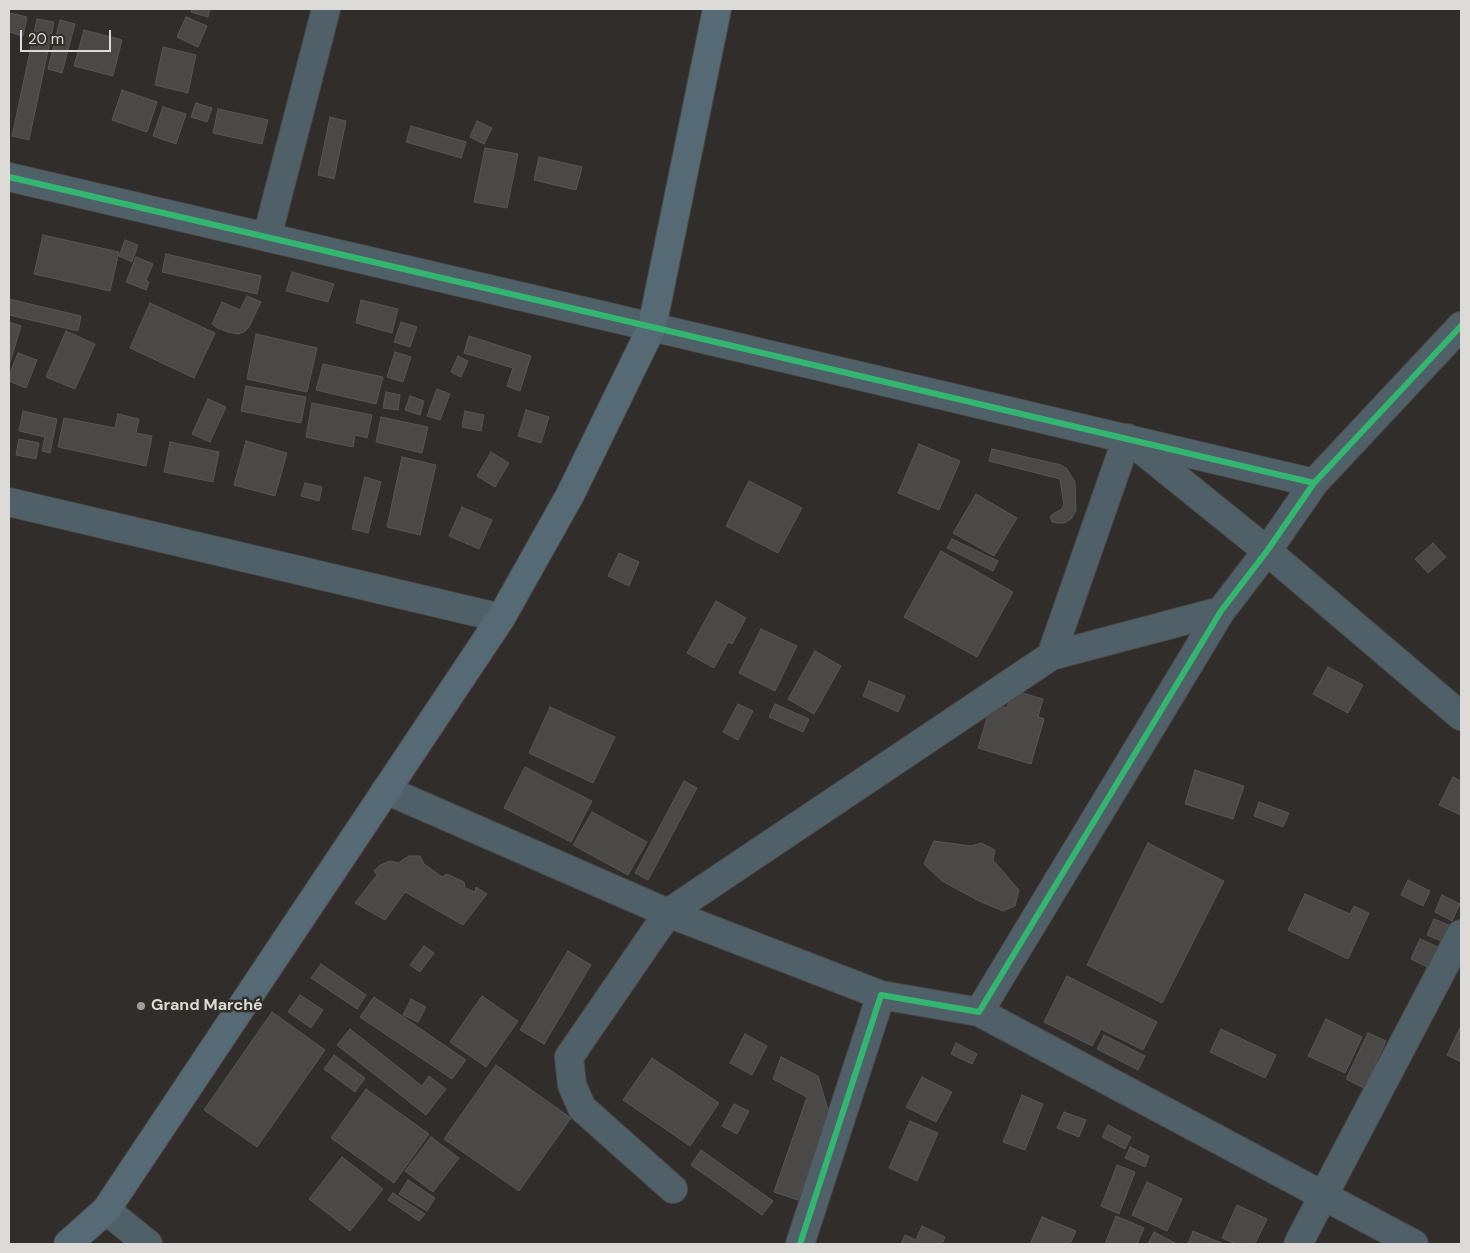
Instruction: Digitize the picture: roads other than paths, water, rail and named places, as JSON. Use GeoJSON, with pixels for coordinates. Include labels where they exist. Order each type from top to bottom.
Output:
{"type":"FeatureCollection","features":[{"type":"Feature","properties":{"kind":"main road"},"geometry":{"type":"LineString","coordinates":[[68,1244],[106,1210],[501,618],[570,495],[652,327],[718,9]]}},
{"type":"Feature","properties":{"kind":"street"},"geometry":{"type":"LineString","coordinates":[[267,237],[326,9]]}},
{"type":"Feature","properties":{"kind":"street"},"geometry":{"type":"LineString","coordinates":[[9,178],[1314,483]]}},
{"type":"Feature","properties":{"kind":"street"},"geometry":{"type":"LineString","coordinates":[[979,1012],[1221,611],[1267,551],[1314,483],[1461,326]]}},
{"type":"Feature","properties":{"kind":"street"},"geometry":{"type":"LineString","coordinates":[[1127,438],[1267,551],[1461,716]]}},
{"type":"Feature","properties":{"kind":"street"},"geometry":{"type":"LineString","coordinates":[[1051,656],[1127,438]]}},
{"type":"Feature","properties":{"kind":"street"},"geometry":{"type":"LineString","coordinates":[[9,502],[501,618]]}},
{"type":"Feature","properties":{"kind":"street"},"geometry":{"type":"LineString","coordinates":[[673,1189],[582,1108],[572,1085],[570,1057],[668,914],[1051,656],[1221,611]]}},
{"type":"Feature","properties":{"kind":"street"},"geometry":{"type":"LineString","coordinates":[[386,790],[668,914],[881,995],[979,1012],[1414,1244]]}},
{"type":"Feature","properties":{"kind":"street"},"geometry":{"type":"LineString","coordinates":[[1298,1244],[1461,934]]}},
{"type":"Feature","properties":{"kind":"street"},"geometry":{"type":"LineString","coordinates":[[800,1244],[881,995]]}},
{"type":"Feature","properties":{"kind":"street"},"geometry":{"type":"LineString","coordinates":[[106,1210],[148,1244]]}},
{"type":"Feature","properties":{"kind":"place","name":"Grand Marché"},"geometry":{"type":"Point","coordinates":[141,1006]}}]}
